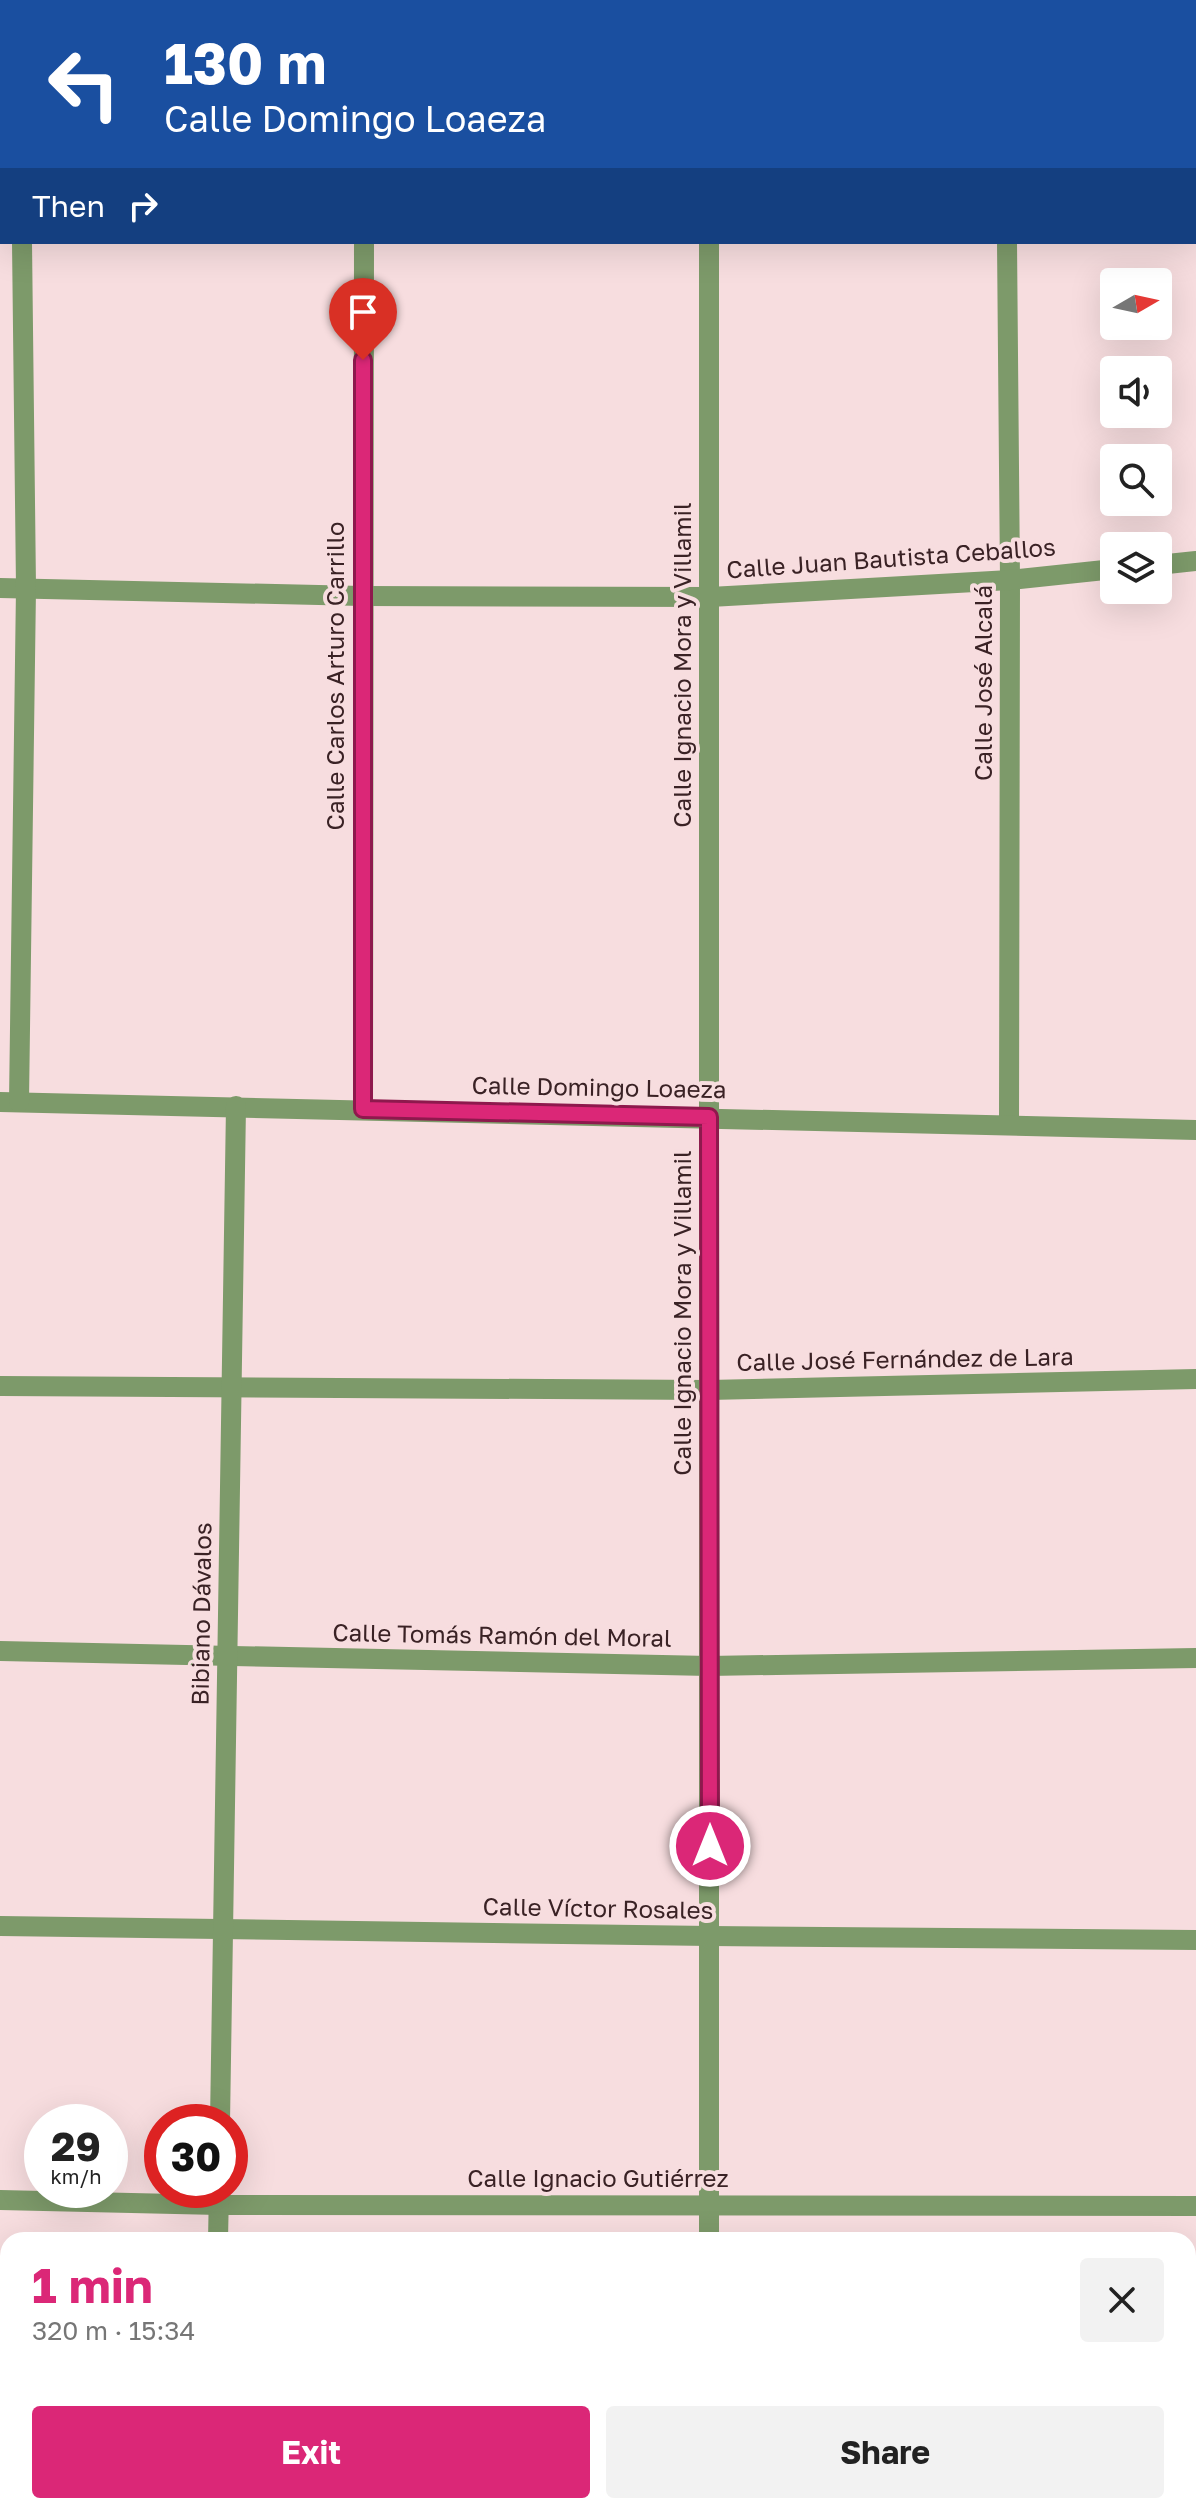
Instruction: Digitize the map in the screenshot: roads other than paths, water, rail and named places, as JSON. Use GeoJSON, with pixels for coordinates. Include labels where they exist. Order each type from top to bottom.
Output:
{"type":"FeatureCollection","features":[{"type":"Feature","properties":{"kind":"street"},"geometry":{"type":"LineString","coordinates":[[10,1102],[26,588],[22,244]]}},
{"type":"Feature","properties":{"kind":"street","name":"Calle Carlos Arturo Carrillo"},"geometry":{"type":"LineString","coordinates":[[363,1109],[364,244]]}},
{"type":"Feature","properties":{"kind":"street","name":"Calle Ignacio Mora y Villamil"},"geometry":{"type":"LineString","coordinates":[[709,244],[709,2232]]}},
{"type":"Feature","properties":{"kind":"street","name":"Calle José Alcalá"},"geometry":{"type":"LineString","coordinates":[[1007,244],[1009,1124]]}},
{"type":"Feature","properties":{"kind":"street"},"geometry":{"type":"LineString","coordinates":[[1172,564],[1196,561]]}},
{"type":"Feature","properties":{"kind":"street","name":"Calle Juan Bautista Ceballos"},"geometry":{"type":"LineString","coordinates":[[0,588],[362,596],[710,597],[1010,580],[1100,570]]}},
{"type":"Feature","properties":{"kind":"street","name":"Calle Domingo Loaeza"},"geometry":{"type":"LineString","coordinates":[[10,1102],[1196,1130]]}},
{"type":"Feature","properties":{"kind":"street","name":"Bibiano Dávalos"},"geometry":{"type":"LineString","coordinates":[[220,2104],[236,1106]]}},
{"type":"Feature","properties":{"kind":"street","name":"Calle José Fernández de Lara"},"geometry":{"type":"LineString","coordinates":[[0,1386],[709,1390],[1196,1379]]}},
{"type":"Feature","properties":{"kind":"street","name":"Calle Tomás Ramón del Moral"},"geometry":{"type":"LineString","coordinates":[[0,1651],[709,1666],[1196,1658]]}},
{"type":"Feature","properties":{"kind":"street","name":"Calle Víctor Rosales"},"geometry":{"type":"LineString","coordinates":[[0,1926],[1196,1940]]}},
{"type":"Feature","properties":{"kind":"street","name":"Calle Ignacio Gutiérrez"},"geometry":{"type":"LineString","coordinates":[[248,2198],[709,2205],[1196,2206]]}},
{"type":"Feature","properties":{"kind":"street","name":"Calle Ignacio Gutiérrez"},"geometry":{"type":"LineString","coordinates":[[0,2200],[144,2199]]}},
{"type":"Feature","properties":{"kind":"street"},"geometry":{"type":"LineString","coordinates":[[218,2232],[219,2208]]}}]}
